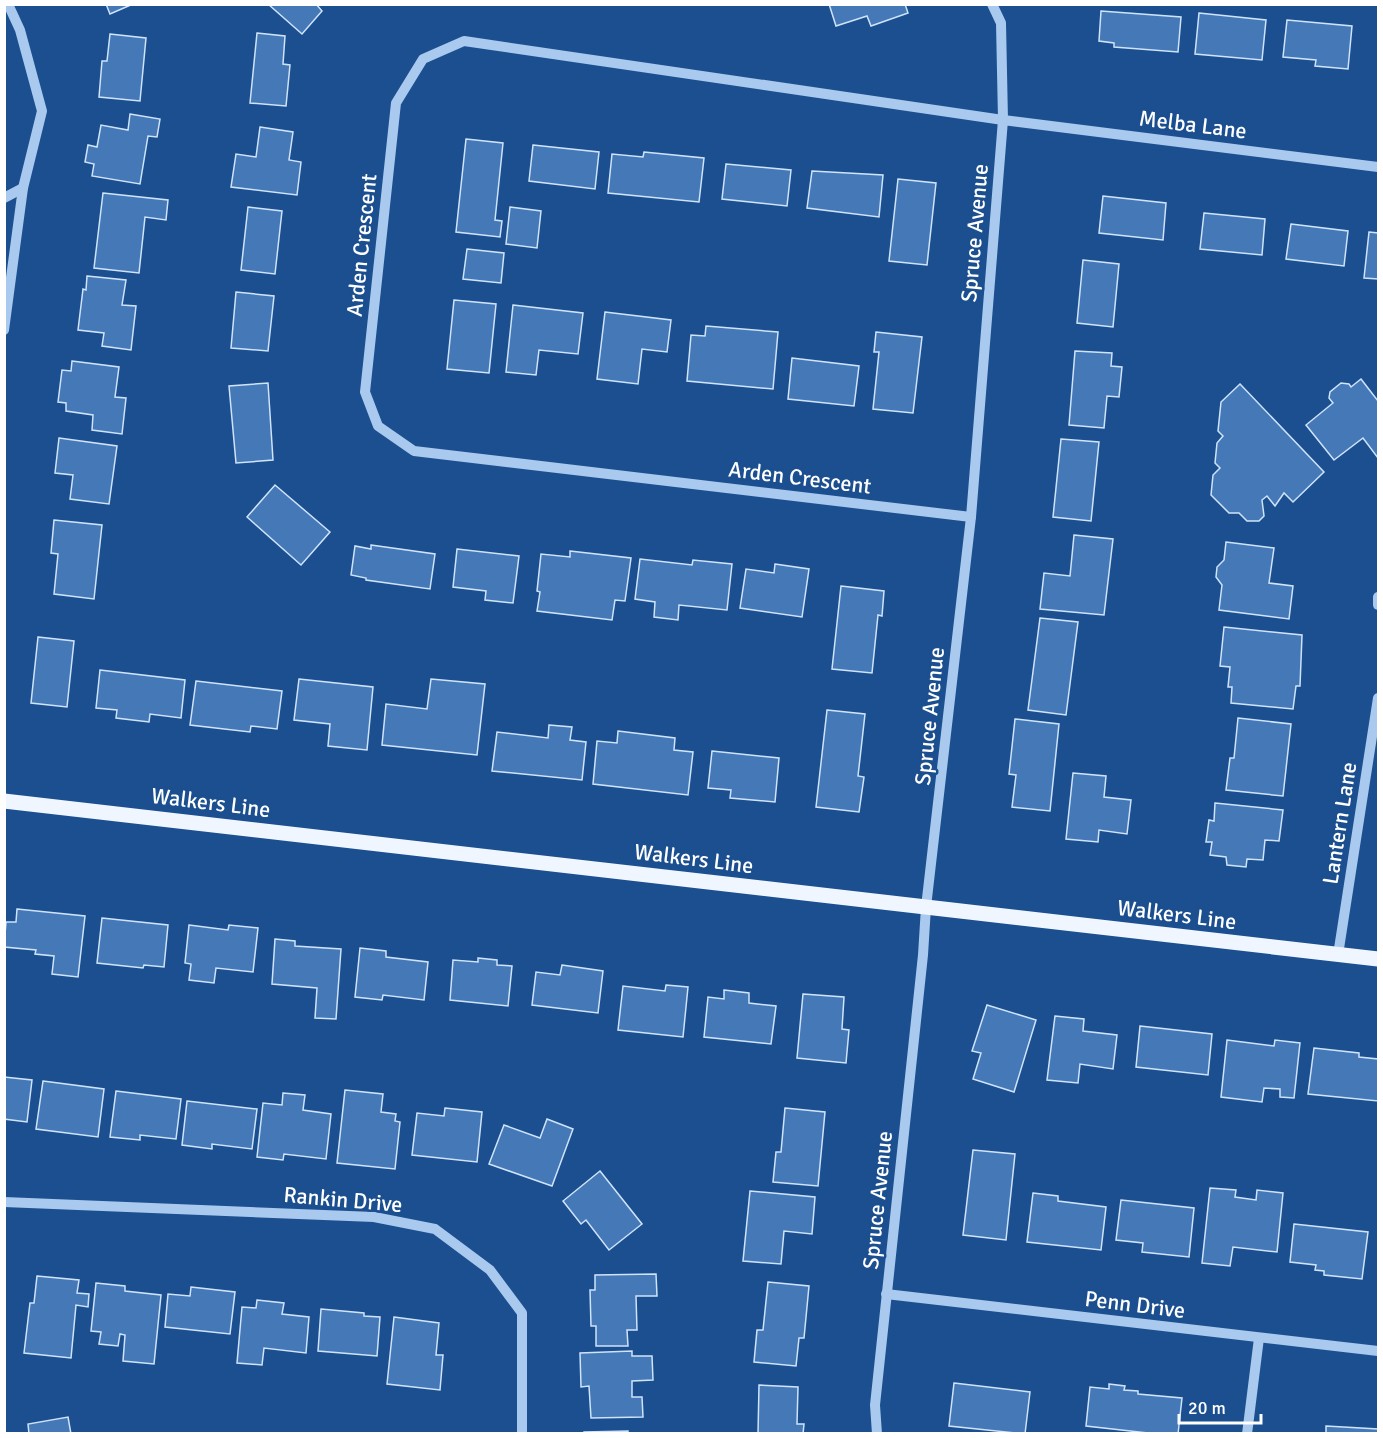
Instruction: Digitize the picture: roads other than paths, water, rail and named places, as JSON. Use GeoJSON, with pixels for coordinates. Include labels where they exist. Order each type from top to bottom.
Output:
{"type":"FeatureCollection","features":[{"type":"Feature","properties":{"kind":"main road","name":"Walkers Line"},"geometry":{"type":"LineString","coordinates":[[4,801],[1378,959]]}},
{"type":"Feature","properties":{"kind":"street"},"geometry":{"type":"LineString","coordinates":[[4,330],[23,188],[42,111],[20,30],[8,4]]}},
{"type":"Feature","properties":{"kind":"street","name":"Spruce Avenue"},"geometry":{"type":"LineString","coordinates":[[877,1434],[876,1405],[886,1294],[926,907],[971,517],[1003,120],[1001,24],[992,4]]}},
{"type":"Feature","properties":{"kind":"street","name":"Arden Crescent"},"geometry":{"type":"LineString","coordinates":[[971,517],[414,452],[378,426],[365,392],[396,103],[423,59],[464,41],[1003,120]]}},
{"type":"Feature","properties":{"kind":"street","name":"Melba Lane"},"geometry":{"type":"LineString","coordinates":[[1003,120],[1378,167]]}},
{"type":"Feature","properties":{"kind":"street"},"geometry":{"type":"LineString","coordinates":[[4,198],[23,188]]}},
{"type":"Feature","properties":{"kind":"street"},"geometry":{"type":"LineString","coordinates":[[1378,597],[1378,605]]}},
{"type":"Feature","properties":{"kind":"street","name":"Lantern Lane"},"geometry":{"type":"LineString","coordinates":[[1338,955],[1378,698]]}},
{"type":"Feature","properties":{"kind":"street","name":"Rankin Drive"},"geometry":{"type":"LineString","coordinates":[[4,1202],[374,1217],[435,1229],[490,1270],[522,1313],[522,1434]]}},
{"type":"Feature","properties":{"kind":"street","name":"Penn Drive"},"geometry":{"type":"LineString","coordinates":[[886,1294],[1378,1351]]}},
{"type":"Feature","properties":{"kind":"street"},"geometry":{"type":"LineString","coordinates":[[1247,1434],[1259,1338]]}}]}
